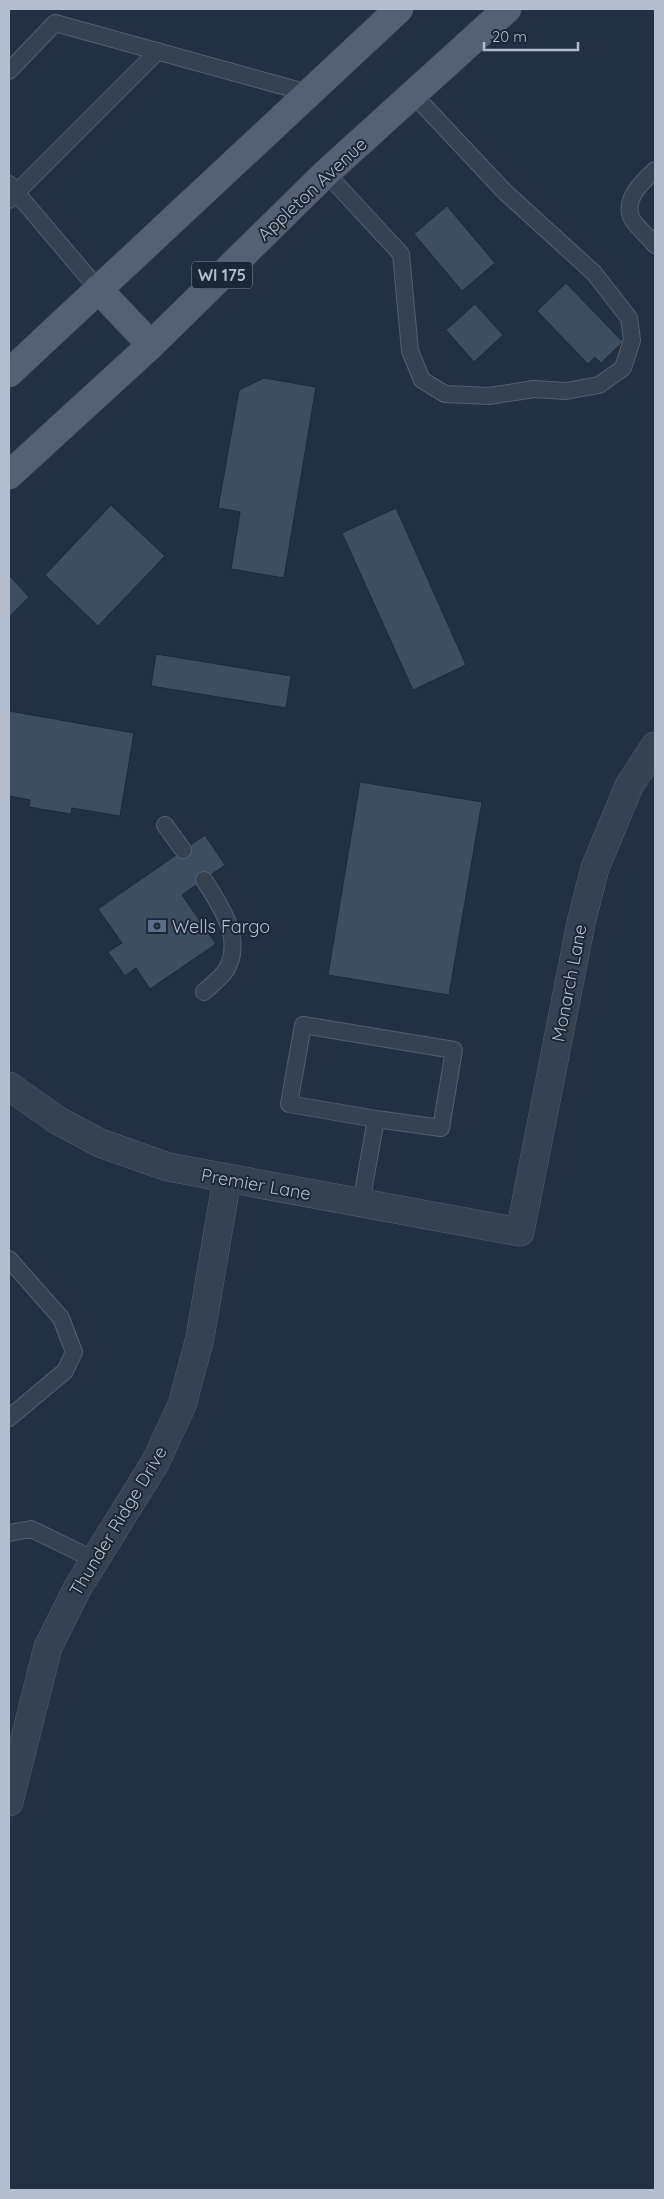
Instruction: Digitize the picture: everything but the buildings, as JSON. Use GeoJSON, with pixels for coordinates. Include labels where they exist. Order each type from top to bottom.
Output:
{"type":"FeatureCollection","features":[{"type":"Feature","properties":{"kind":"main road"},"geometry":{"type":"LineString","coordinates":[[9,373],[399,9]]}},
{"type":"Feature","properties":{"kind":"main road","name":"Appleton Avenue"},"geometry":{"type":"LineString","coordinates":[[9,475],[151,345],[326,173],[507,9]]}},
{"type":"Feature","properties":{"kind":"main road"},"geometry":{"type":"LineString","coordinates":[[98,289],[151,345]]}},
{"type":"Feature","properties":{"kind":"street","name":"Monarch Lane"},"geometry":{"type":"LineString","coordinates":[[520,1232],[581,923],[595,868],[629,786],[655,746]]}},
{"type":"Feature","properties":{"kind":"street","name":"Premier Lane"},"geometry":{"type":"LineString","coordinates":[[9,1086],[58,1120],[100,1143],[168,1168],[520,1232]]}},
{"type":"Feature","properties":{"kind":"street","name":"Thunder Ridge Drive"},"geometry":{"type":"LineString","coordinates":[[9,1802],[48,1647],[78,1587],[156,1463],[182,1405],[200,1338],[227,1178]]}},
{"type":"Feature","properties":{"kind":"lane"},"geometry":{"type":"LineString","coordinates":[[9,71],[55,22],[308,93]]}},
{"type":"Feature","properties":{"kind":"lane"},"geometry":{"type":"LineString","coordinates":[[98,289],[11,193],[158,51]]}},
{"type":"Feature","properties":{"kind":"lane"},"geometry":{"type":"LineString","coordinates":[[326,173],[401,254],[410,351],[422,380],[445,394],[490,396],[534,389],[566,391],[599,385],[623,368],[632,340],[629,318],[594,273],[505,192],[414,95]]}},
{"type":"Feature","properties":{"kind":"lane"},"geometry":{"type":"LineString","coordinates":[[655,170],[640,184],[631,200],[631,218],[655,245]]}},
{"type":"Feature","properties":{"kind":"lane"},"geometry":{"type":"LineString","coordinates":[[165,824],[183,850]]}},
{"type":"Feature","properties":{"kind":"lane"},"geometry":{"type":"LineString","coordinates":[[204,880],[219,903],[233,936],[232,958],[224,973],[204,992]]}},
{"type":"Feature","properties":{"kind":"lane"},"geometry":{"type":"LineString","coordinates":[[303,1025],[454,1050],[441,1128],[376,1119],[289,1104],[303,1025]]}},
{"type":"Feature","properties":{"kind":"lane"},"geometry":{"type":"LineString","coordinates":[[361,1203],[376,1119]]}},
{"type":"Feature","properties":{"kind":"lane"},"geometry":{"type":"LineString","coordinates":[[9,1259],[61,1318],[74,1352],[65,1371],[9,1418]]}},
{"type":"Feature","properties":{"kind":"lane"},"geometry":{"type":"LineString","coordinates":[[9,1533],[31,1529],[94,1560]]}},
{"type":"Feature","properties":{"kind":"place","name":"Wells Fargo"},"geometry":{"type":"Point","coordinates":[157,926]}}]}
